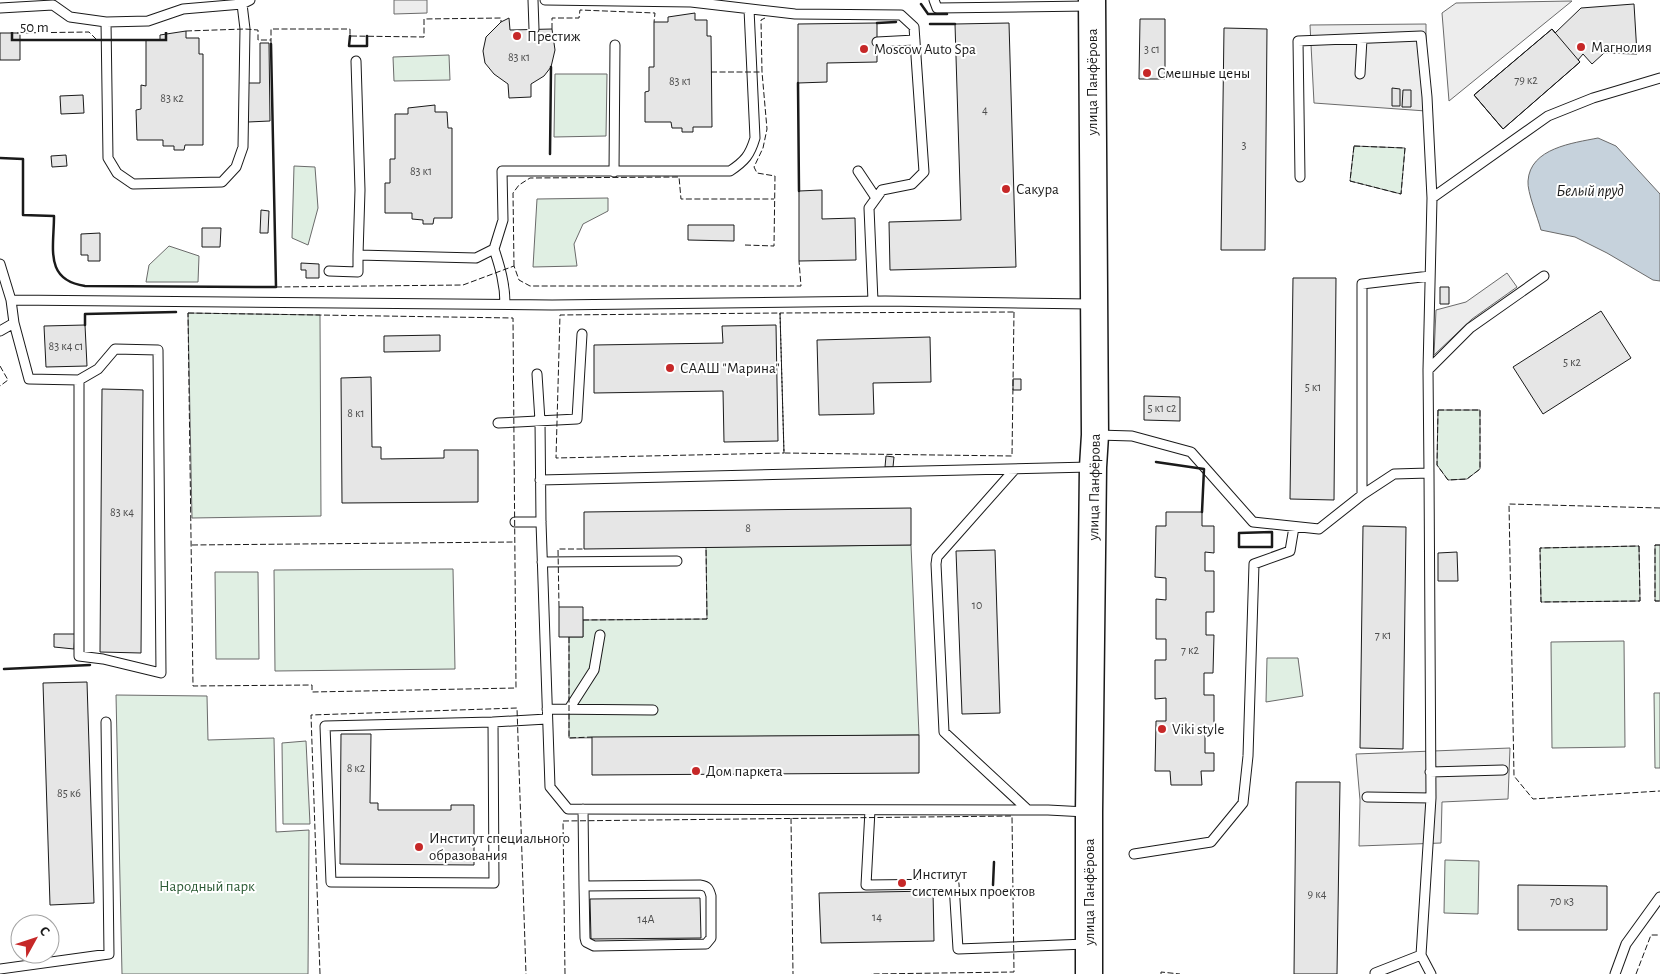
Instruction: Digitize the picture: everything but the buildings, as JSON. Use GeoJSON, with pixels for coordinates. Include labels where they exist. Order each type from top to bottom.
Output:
{"type":"FeatureCollection","features":[{"type":"Feature","properties":{"kind":"street","name":"улица Панфёрова"},"geometry":{"type":"LineString","coordinates":[[1089,974],[1089,812],[1095,435],[1092,3]]}},
{"type":"Feature","properties":{"kind":"lane"},"geometry":{"type":"LineString","coordinates":[[533,0],[534,29]]}},
{"type":"Feature","properties":{"kind":"lane"},"geometry":{"type":"LineString","coordinates":[[544,0],[691,2],[795,14],[901,14],[914,27],[924,172],[912,184],[882,190],[869,208],[873,301]]}},
{"type":"Feature","properties":{"kind":"lane"},"geometry":{"type":"LineString","coordinates":[[934,0],[937,8],[1092,3]]}},
{"type":"Feature","properties":{"kind":"lane"},"geometry":{"type":"LineString","coordinates":[[0,8],[53,2],[70,17],[106,22],[148,21],[183,9],[246,2],[243,147],[236,167],[222,182],[133,184],[117,173],[108,158],[106,22]]}},
{"type":"Feature","properties":{"kind":"lane"},"geometry":{"type":"LineString","coordinates":[[505,304],[505,290],[494,249],[503,220],[502,171],[730,171],[743,162],[752,149],[755,138],[749,9]]}},
{"type":"Feature","properties":{"kind":"lane"},"geometry":{"type":"LineString","coordinates":[[1300,176],[1298,41],[1421,36],[1427,97],[1432,198],[1428,370],[1430,798],[1420,955],[1431,974]]}},
{"type":"Feature","properties":{"kind":"lane"},"geometry":{"type":"LineString","coordinates":[[1360,74],[1362,39]]}},
{"type":"Feature","properties":{"kind":"lane"},"geometry":{"type":"LineString","coordinates":[[877,42],[915,40]]}},
{"type":"Feature","properties":{"kind":"lane"},"geometry":{"type":"LineString","coordinates":[[614,172],[615,45]]}},
{"type":"Feature","properties":{"kind":"lane"},"geometry":{"type":"LineString","coordinates":[[330,271],[358,272],[360,190],[356,61]]}},
{"type":"Feature","properties":{"kind":"lane"},"geometry":{"type":"LineString","coordinates":[[1432,198],[1548,116],[1593,98],[1660,78]]}},
{"type":"Feature","properties":{"kind":"lane"},"geometry":{"type":"LineString","coordinates":[[858,171],[876,198]]}},
{"type":"Feature","properties":{"kind":"lane"},"geometry":{"type":"LineString","coordinates":[[358,255],[476,258],[494,249]]}},
{"type":"Feature","properties":{"kind":"lane"},"geometry":{"type":"LineString","coordinates":[[0,264],[11,300],[14,323],[29,379],[79,380],[98,369],[115,349],[158,350],[161,673],[79,656],[79,380]]}},
{"type":"Feature","properties":{"kind":"lane"},"geometry":{"type":"LineString","coordinates":[[1362,494],[1362,284],[1430,276]]}},
{"type":"Feature","properties":{"kind":"lane"},"geometry":{"type":"LineString","coordinates":[[1428,370],[1470,328],[1544,276]]}},
{"type":"Feature","properties":{"kind":"lane"},"geometry":{"type":"LineString","coordinates":[[11,300],[669,305],[873,301],[1094,304]]}},
{"type":"Feature","properties":{"kind":"lane"},"geometry":{"type":"LineString","coordinates":[[0,331],[14,323]]}},
{"type":"Feature","properties":{"kind":"lane"},"geometry":{"type":"LineString","coordinates":[[498,423],[576,419],[582,334]]}},
{"type":"Feature","properties":{"kind":"lane"},"geometry":{"type":"LineString","coordinates":[[537,374],[540,421],[540,522],[550,787],[568,809],[1028,810],[1089,812]]}},
{"type":"Feature","properties":{"kind":"lane"},"geometry":{"type":"LineString","coordinates":[[1095,435],[1132,436],[1191,452],[1253,522],[1320,530],[1362,494],[1394,474],[1429,472]]}},
{"type":"Feature","properties":{"kind":"lane"},"geometry":{"type":"LineString","coordinates":[[540,480],[1093,467]]}},
{"type":"Feature","properties":{"kind":"lane"},"geometry":{"type":"LineString","coordinates":[[1015,469],[937,557],[936,564],[944,732],[1028,810]]}},
{"type":"Feature","properties":{"kind":"lane"},"geometry":{"type":"LineString","coordinates":[[515,522],[540,522]]}},
{"type":"Feature","properties":{"kind":"lane"},"geometry":{"type":"LineString","coordinates":[[1134,854],[1211,842],[1243,804],[1248,756],[1254,564],[1290,551],[1294,527]]}},
{"type":"Feature","properties":{"kind":"lane"},"geometry":{"type":"LineString","coordinates":[[542,562],[676,561]]}},
{"type":"Feature","properties":{"kind":"lane"},"geometry":{"type":"LineString","coordinates":[[569,709],[594,670],[600,635]]}},
{"type":"Feature","properties":{"kind":"lane"},"geometry":{"type":"LineString","coordinates":[[547,709],[654,710]]}},
{"type":"Feature","properties":{"kind":"lane"},"geometry":{"type":"LineString","coordinates":[[494,722],[494,883],[331,882],[324,726],[494,722],[547,718]]}},
{"type":"Feature","properties":{"kind":"lane"},"geometry":{"type":"LineString","coordinates":[[0,969],[109,954],[106,722]]}},
{"type":"Feature","properties":{"kind":"lane"},"geometry":{"type":"LineString","coordinates":[[1430,772],[1503,770]]}},
{"type":"Feature","properties":{"kind":"lane"},"geometry":{"type":"LineString","coordinates":[[1367,797],[1430,798]]}},
{"type":"Feature","properties":{"kind":"lane"},"geometry":{"type":"LineString","coordinates":[[583,809],[584,886],[585,938],[586,942],[590,945],[702,945],[709,942],[711,938],[710,896],[709,889],[706,886],[584,886]]}},
{"type":"Feature","properties":{"kind":"lane"},"geometry":{"type":"LineString","coordinates":[[870,810],[866,885],[954,884],[958,949],[1089,943]]}},
{"type":"Feature","properties":{"kind":"lane"},"geometry":{"type":"LineString","coordinates":[[1615,974],[1626,944],[1658,902]]}},
{"type":"Feature","properties":{"kind":"lane"},"geometry":{"type":"LineString","coordinates":[[1375,974],[1420,955]]}},
{"type":"Feature","properties":{"kind":"green space"},"geometry":{"type":"Polygon","coordinates":[[[449,55],[450,80],[394,81],[393,57],[449,55]]]}},
{"type":"Feature","properties":{"kind":"green space"},"geometry":{"type":"Polygon","coordinates":[[[555,74],[607,74],[606,136],[554,137],[555,74]]]}},
{"type":"Feature","properties":{"kind":"green space"},"geometry":{"type":"Polygon","coordinates":[[[1354,146],[1405,148],[1401,194],[1350,181],[1354,146]]]}},
{"type":"Feature","properties":{"kind":"green space"},"geometry":{"type":"Polygon","coordinates":[[[294,166],[315,167],[318,208],[308,245],[292,238],[294,166]]]}},
{"type":"Feature","properties":{"kind":"green space"},"geometry":{"type":"Polygon","coordinates":[[[608,198],[608,211],[583,224],[574,244],[577,266],[533,267],[537,199],[608,198]]]}},
{"type":"Feature","properties":{"kind":"green space"},"geometry":{"type":"Polygon","coordinates":[[[169,246],[199,256],[198,282],[146,282],[149,265],[169,246]]]}},
{"type":"Feature","properties":{"kind":"green space"},"geometry":{"type":"Polygon","coordinates":[[[188,313],[320,315],[321,516],[192,518],[188,313]]]}},
{"type":"Feature","properties":{"kind":"green space"},"geometry":{"type":"Polygon","coordinates":[[[1438,410],[1480,410],[1480,469],[1467,479],[1448,480],[1437,465],[1438,410]]]}},
{"type":"Feature","properties":{"kind":"green space"},"geometry":{"type":"Polygon","coordinates":[[[911,545],[919,735],[569,738],[569,637],[583,637],[583,620],[707,619],[706,547],[911,545]]]}},
{"type":"Feature","properties":{"kind":"green space"},"geometry":{"type":"Polygon","coordinates":[[[1655,545],[1660,545],[1660,601],[1655,601],[1655,545]]]}},
{"type":"Feature","properties":{"kind":"green space"},"geometry":{"type":"Polygon","coordinates":[[[1639,546],[1640,601],[1541,602],[1540,548],[1639,546]]]}},
{"type":"Feature","properties":{"kind":"green space"},"geometry":{"type":"Polygon","coordinates":[[[453,569],[455,669],[275,671],[274,570],[453,569]]]}},
{"type":"Feature","properties":{"kind":"green space"},"geometry":{"type":"Polygon","coordinates":[[[215,572],[258,572],[259,659],[216,659],[215,572]]]}},
{"type":"Feature","properties":{"kind":"green space"},"geometry":{"type":"Polygon","coordinates":[[[1624,641],[1625,747],[1552,748],[1551,642],[1624,641]]]}},
{"type":"Feature","properties":{"kind":"green space"},"geometry":{"type":"Polygon","coordinates":[[[1267,658],[1298,658],[1303,696],[1266,702],[1267,658]]]}},
{"type":"Feature","properties":{"kind":"green space"},"geometry":{"type":"Polygon","coordinates":[[[1654,693],[1660,693],[1660,768],[1655,768],[1654,693]]]}},
{"type":"Feature","properties":{"kind":"green space","name":"Народный парк"},"geometry":{"type":"Polygon","coordinates":[[[116,695],[207,696],[208,740],[274,738],[276,832],[309,830],[308,974],[122,974],[116,695]]]}},
{"type":"Feature","properties":{"kind":"green space"},"geometry":{"type":"Polygon","coordinates":[[[306,741],[310,824],[283,824],[282,743],[306,741]]]}},
{"type":"Feature","properties":{"kind":"green space"},"geometry":{"type":"Polygon","coordinates":[[[1445,860],[1479,861],[1478,914],[1444,913],[1445,860]]]}},
{"type":"Feature","properties":{"kind":"shaded area"},"geometry":{"type":"Polygon","coordinates":[[[394,0],[427,0],[427,13],[394,14],[394,0]]]}},
{"type":"Feature","properties":{"kind":"shaded area"},"geometry":{"type":"Polygon","coordinates":[[[1572,1],[1449,101],[1442,13],[1456,3],[1572,1]]]}},
{"type":"Feature","properties":{"kind":"shaded area"},"geometry":{"type":"Polygon","coordinates":[[[1426,24],[1426,111],[1314,103],[1310,25],[1426,24]]]}},
{"type":"Feature","properties":{"kind":"shaded area"},"geometry":{"type":"Polygon","coordinates":[[[1507,273],[1517,287],[1472,319],[1434,355],[1436,310],[1466,302],[1507,273]]]}},
{"type":"Feature","properties":{"kind":"shaded area"},"geometry":{"type":"Polygon","coordinates":[[[1510,748],[1508,799],[1442,802],[1441,843],[1359,846],[1360,800],[1356,754],[1510,748]]]}},
{"type":"Feature","properties":{"kind":"water","name":"Белый пруд"},"geometry":{"type":"Polygon","coordinates":[[[1598,138],[1616,146],[1660,194],[1660,281],[1653,280],[1575,237],[1541,230],[1528,186],[1531,170],[1536,161],[1554,149],[1598,138]]]}},
{"type":"Feature","properties":{"kind":"fence"},"geometry":{"type":"LineString","coordinates":[[552,29],[552,18],[579,18],[580,10],[655,13],[654,22]]}},
{"type":"Feature","properties":{"kind":"fence"},"geometry":{"type":"LineString","coordinates":[[271,44],[271,29],[350,29],[350,36],[424,37],[424,19],[501,18],[501,22]]}},
{"type":"Feature","properties":{"kind":"fence"},"geometry":{"type":"LineString","coordinates":[[711,72],[762,72],[761,20],[765,18]]}},
{"type":"Feature","properties":{"kind":"fence"},"geometry":{"type":"LineString","coordinates":[[186,31],[258,30],[258,40],[271,40]]}},
{"type":"Feature","properties":{"kind":"fence"},"geometry":{"type":"LineString","coordinates":[[17,33],[89,32],[97,40],[146,40]]}},
{"type":"Feature","properties":{"kind":"fence"},"geometry":{"type":"LineString","coordinates":[[745,245],[774,246],[775,176],[757,173],[754,167],[763,148],[767,129],[762,72]]}},
{"type":"Feature","properties":{"kind":"fence"},"geometry":{"type":"LineString","coordinates":[[1354,146],[1405,148],[1401,194],[1350,181],[1354,146]]}},
{"type":"Feature","properties":{"kind":"fence"},"geometry":{"type":"LineString","coordinates":[[514,266],[513,193],[519,185],[530,178],[679,177],[681,199],[774,199]]}},
{"type":"Feature","properties":{"kind":"fence"},"geometry":{"type":"LineString","coordinates":[[276,287],[463,285],[514,266],[519,280],[530,286],[801,286],[799,261]]}},
{"type":"Feature","properties":{"kind":"fence"},"geometry":{"type":"LineString","coordinates":[[1014,312],[1012,456],[784,453],[780,313],[1014,312]]}},
{"type":"Feature","properties":{"kind":"fence"},"geometry":{"type":"LineString","coordinates":[[188,313],[513,318],[516,688],[312,692],[312,685],[193,686],[188,313]]}},
{"type":"Feature","properties":{"kind":"fence"},"geometry":{"type":"LineString","coordinates":[[780,313],[784,453],[556,458],[560,315],[780,313]]}},
{"type":"Feature","properties":{"kind":"fence"},"geometry":{"type":"LineString","coordinates":[[0,366],[8,380],[0,386]]}},
{"type":"Feature","properties":{"kind":"fence"},"geometry":{"type":"LineString","coordinates":[[1438,410],[1480,410],[1480,469],[1467,479],[1448,480],[1437,465],[1438,410]]}},
{"type":"Feature","properties":{"kind":"fence"},"geometry":{"type":"LineString","coordinates":[[1660,508],[1509,504],[1514,776],[1533,799],[1660,791]]}},
{"type":"Feature","properties":{"kind":"fence"},"geometry":{"type":"LineString","coordinates":[[192,545],[515,542]]}},
{"type":"Feature","properties":{"kind":"fence"},"geometry":{"type":"LineString","coordinates":[[1660,545],[1655,545],[1655,601],[1660,601]]}},
{"type":"Feature","properties":{"kind":"fence"},"geometry":{"type":"LineString","coordinates":[[1639,546],[1640,601],[1541,602],[1540,548],[1639,546]]}},
{"type":"Feature","properties":{"kind":"fence"},"geometry":{"type":"LineString","coordinates":[[583,620],[707,619],[706,547]]}},
{"type":"Feature","properties":{"kind":"fence"},"geometry":{"type":"LineString","coordinates":[[559,607],[558,549],[584,549]]}},
{"type":"Feature","properties":{"kind":"fence"},"geometry":{"type":"LineString","coordinates":[[569,637],[569,738],[592,737]]}},
{"type":"Feature","properties":{"kind":"fence"},"geometry":{"type":"LineString","coordinates":[[320,974],[311,715],[517,708],[526,974]]}},
{"type":"Feature","properties":{"kind":"fence"},"geometry":{"type":"LineString","coordinates":[[565,974],[563,821],[1012,816],[1014,972],[871,974]]}},
{"type":"Feature","properties":{"kind":"fence"},"geometry":{"type":"LineString","coordinates":[[791,818],[793,974]]}},
{"type":"Feature","properties":{"kind":"fence"},"geometry":{"type":"LineString","coordinates":[[1636,974],[1651,935],[1660,935]]}},
{"type":"Feature","properties":{"kind":"fence"},"geometry":{"type":"LineString","coordinates":[[1161,974],[1161,972],[1180,974]]}},
{"type":"Feature","properties":{"kind":"wall"},"geometry":{"type":"LineString","coordinates":[[921,4],[928,14],[947,14]]}},
{"type":"Feature","properties":{"kind":"wall"},"geometry":{"type":"LineString","coordinates":[[877,23],[896,22]]}},
{"type":"Feature","properties":{"kind":"wall"},"geometry":{"type":"LineString","coordinates":[[930,24],[955,24]]}},
{"type":"Feature","properties":{"kind":"wall"},"geometry":{"type":"LineString","coordinates":[[350,36],[349,46],[367,46],[367,36]]}},
{"type":"Feature","properties":{"kind":"wall"},"geometry":{"type":"LineString","coordinates":[[0,158],[23,159],[23,215],[54,216],[54,261],[57,270],[72,283],[85,286],[276,287],[271,44]]}},
{"type":"Feature","properties":{"kind":"wall"},"geometry":{"type":"LineString","coordinates":[[550,154],[551,67]]}},
{"type":"Feature","properties":{"kind":"wall"},"geometry":{"type":"LineString","coordinates":[[798,83],[799,191]]}},
{"type":"Feature","properties":{"kind":"wall"},"geometry":{"type":"LineString","coordinates":[[85,325],[85,314],[176,312]]}},
{"type":"Feature","properties":{"kind":"wall"},"geometry":{"type":"LineString","coordinates":[[1156,462],[1204,469],[1202,512]]}},
{"type":"Feature","properties":{"kind":"wall"},"geometry":{"type":"LineString","coordinates":[[1272,532],[1272,547],[1239,547],[1239,533],[1272,532]]}},
{"type":"Feature","properties":{"kind":"wall"},"geometry":{"type":"LineString","coordinates":[[4,669],[90,665]]}},
{"type":"Feature","properties":{"kind":"wall"},"geometry":{"type":"LineString","coordinates":[[993,885],[994,862]]}},
{"type":"Feature","properties":{"kind":"place","name":"Престиж"},"geometry":{"type":"Point","coordinates":[517,36]}},
{"type":"Feature","properties":{"kind":"place","name":"Магнолия"},"geometry":{"type":"Point","coordinates":[1581,47]}},
{"type":"Feature","properties":{"kind":"place","name":"Moscow Auto Spa"},"geometry":{"type":"Point","coordinates":[864,49]}},
{"type":"Feature","properties":{"kind":"place","name":"Смешные цены"},"geometry":{"type":"Point","coordinates":[1147,73]}},
{"type":"Feature","properties":{"kind":"place","name":"Сакура"},"geometry":{"type":"Point","coordinates":[1006,189]}},
{"type":"Feature","properties":{"kind":"place","name":"СААШ \"Марина\""},"geometry":{"type":"Point","coordinates":[670,368]}},
{"type":"Feature","properties":{"kind":"place","name":"Viki style"},"geometry":{"type":"Point","coordinates":[1162,729]}},
{"type":"Feature","properties":{"kind":"place","name":"Дом паркета"},"geometry":{"type":"Point","coordinates":[696,771]}},
{"type":"Feature","properties":{"kind":"place","name":"Институт специального образования"},"geometry":{"type":"Point","coordinates":[419,847]}},
{"type":"Feature","properties":{"kind":"place","name":"Институт системных проектов"},"geometry":{"type":"Point","coordinates":[902,883]}}]}
